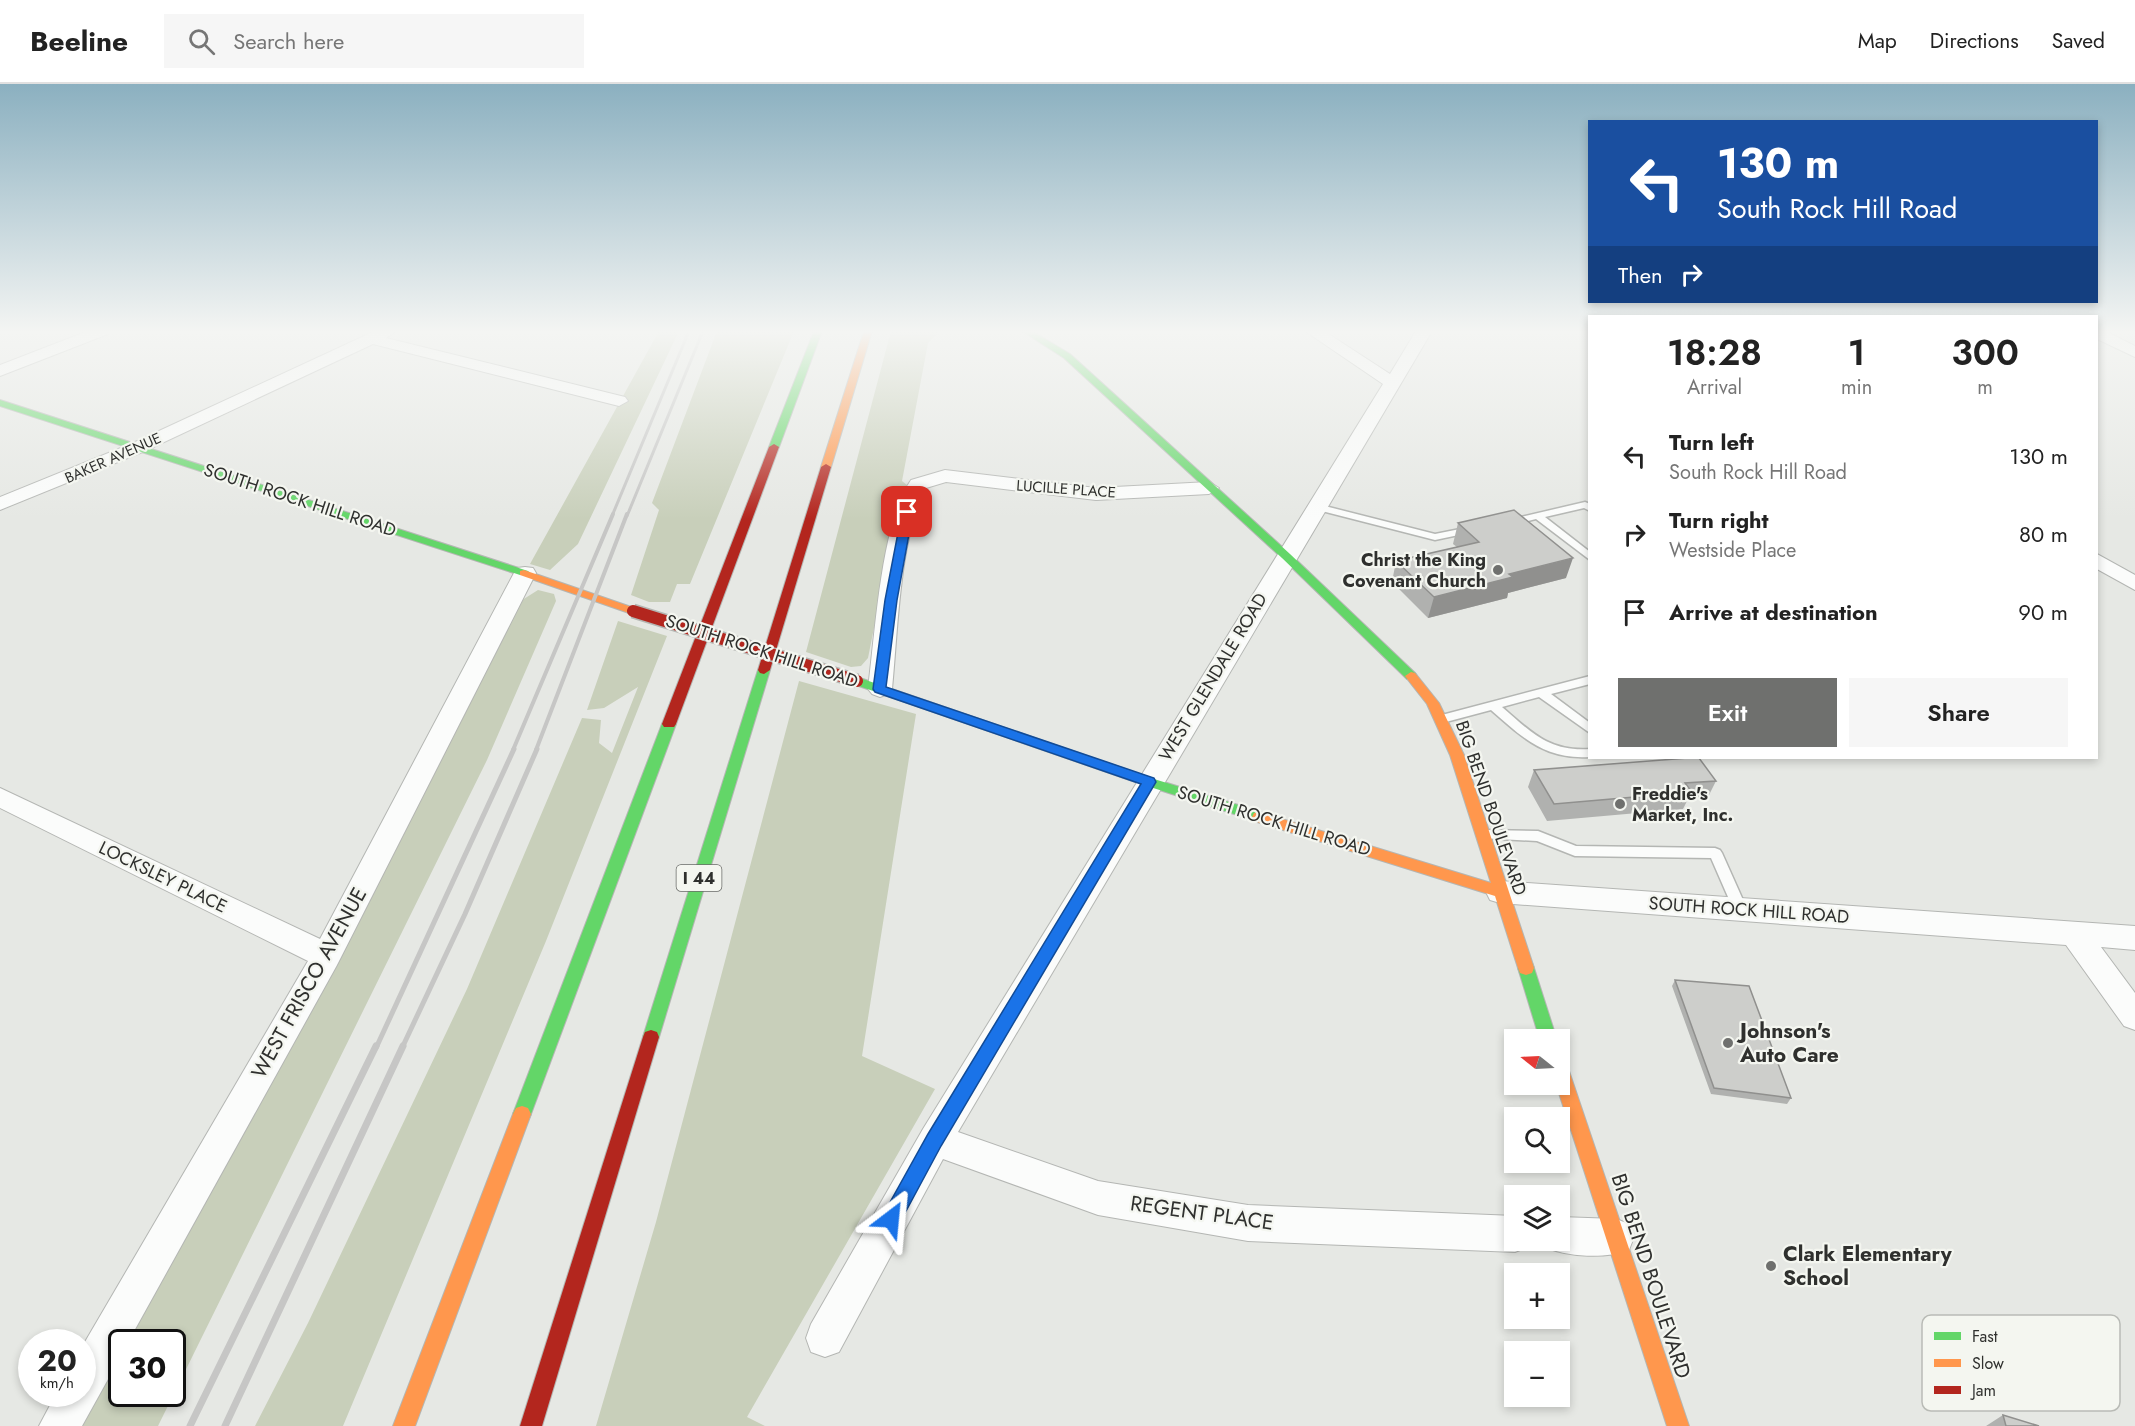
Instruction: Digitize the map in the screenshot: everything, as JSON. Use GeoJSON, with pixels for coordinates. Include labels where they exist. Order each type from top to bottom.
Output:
{"type":"FeatureCollection","features":[{"type":"Feature","properties":{"kind":"main road"},"geometry":{"type":"LineString","coordinates":[[404,1426],[794,394]]}},
{"type":"Feature","properties":{"kind":"main road","name":"I 44"},"geometry":{"type":"LineString","coordinates":[[531,1426],[849,394]]}},
{"type":"Feature","properties":{"kind":"main road","name":"BIG BEND BOULEVARD"},"geometry":{"type":"LineString","coordinates":[[1106,394],[1286,556],[1412,676],[1442,719],[1457,755],[1484,835],[1500,892],[1546,1029]]}},
{"type":"Feature","properties":{"kind":"main road","name":"SOUTH ROCK HILL ROAD"},"geometry":{"type":"LineString","coordinates":[[0,403],[525,573],[633,611],[856,681],[1149,782],[1500,892]]}},
{"type":"Feature","properties":{"kind":"main road","name":"BIG BEND BOULEVARD"},"geometry":{"type":"LineString","coordinates":[[1568,1095],[1678,1426]]}},
{"type":"Feature","properties":{"kind":"street","name":"BAKER AVENUE"},"geometry":{"type":"LineString","coordinates":[[0,504],[139,447],[254,394]]}},
{"type":"Feature","properties":{"kind":"street"},"geometry":{"type":"LineString","coordinates":[[590,394],[619,401]]}},
{"type":"Feature","properties":{"kind":"street","name":"WEST GLENDALE ROAD"},"geometry":{"type":"LineString","coordinates":[[825,1338],[935,1140],[1149,782],[1386,394]]}},
{"type":"Feature","properties":{"kind":"street","name":"LUCILLE PLACE"},"geometry":{"type":"LineString","coordinates":[[880,689],[901,540],[911,496],[918,484],[924,480],[945,476],[1064,492],[1096,494],[1209,488]]}},
{"type":"Feature","properties":{"kind":"street"},"geometry":{"type":"LineString","coordinates":[[2098,561],[2135,584]]}},
{"type":"Feature","properties":{"kind":"street","name":"WEST FRISCO AVENUE"},"geometry":{"type":"LineString","coordinates":[[96,1361],[326,956],[525,573]]}},
{"type":"Feature","properties":{"kind":"street","name":"LOCKSLEY PLACE"},"geometry":{"type":"LineString","coordinates":[[0,797],[326,956]]}},
{"type":"Feature","properties":{"kind":"street","name":"SOUTH ROCK HILL ROAD"},"geometry":{"type":"LineString","coordinates":[[1500,892],[2135,938]]}},
{"type":"Feature","properties":{"kind":"street"},"geometry":{"type":"LineString","coordinates":[[2074,933],[2135,1017]]}},
{"type":"Feature","properties":{"kind":"street","name":"REGENT PLACE"},"geometry":{"type":"LineString","coordinates":[[935,1140],[1098,1198],[1248,1223],[1504,1234]]}},
{"type":"Feature","properties":{"kind":"street"},"geometry":{"type":"LineString","coordinates":[[1570,1235],[1616,1237]]}},
{"type":"Feature","properties":{"kind":"street"},"geometry":{"type":"LineString","coordinates":[[60,1426],[71,1407]]}},
{"type":"Feature","properties":{"kind":"lane"},"geometry":{"type":"LineString","coordinates":[[1503,523],[1585,504],[1588,506]]}},
{"type":"Feature","properties":{"kind":"lane"},"geometry":{"type":"LineString","coordinates":[[1317,507],[1435,537],[1480,528]]}},
{"type":"Feature","properties":{"kind":"lane"},"geometry":{"type":"LineString","coordinates":[[1538,516],[1588,555]]}},
{"type":"Feature","properties":{"kind":"lane"},"geometry":{"type":"LineString","coordinates":[[1442,719],[1588,681]]}},
{"type":"Feature","properties":{"kind":"lane"},"geometry":{"type":"LineString","coordinates":[[1543,694],[1588,728]]}},
{"type":"Feature","properties":{"kind":"lane"},"geometry":{"type":"LineString","coordinates":[[1494,706],[1547,749],[1572,756],[1588,753]]}},
{"type":"Feature","properties":{"kind":"lane"},"geometry":{"type":"LineString","coordinates":[[1484,835],[1538,836],[1575,851],[1715,853],[1740,909]]}},
{"type":"Feature","properties":{"kind":"green space"},"geometry":{"type":"Polygon","coordinates":[[[624,394],[649,394],[578,544],[550,570],[530,564],[624,394]]]}},
{"type":"Feature","properties":{"kind":"green space"},"geometry":{"type":"Polygon","coordinates":[[[693,394],[768,394],[690,584],[677,584],[670,602],[649,602],[631,595],[659,510],[652,503],[693,394]]]}},
{"type":"Feature","properties":{"kind":"green space"},"geometry":{"type":"Polygon","coordinates":[[[874,394],[918,394],[902,481],[907,485],[897,512],[868,658],[861,666],[851,667],[806,652],[874,394]]]}},
{"type":"Feature","properties":{"kind":"green space"},"geometry":{"type":"Polygon","coordinates":[[[538,590],[554,594],[556,601],[487,760],[186,1369],[186,1329],[131,1329],[410,822],[519,602],[538,590]]]}},
{"type":"Feature","properties":{"kind":"green space"},"geometry":{"type":"Polygon","coordinates":[[[618,621],[667,636],[546,941],[343,1426],[255,1426],[308,1323],[467,989],[582,718],[601,720],[599,743],[612,753],[638,687],[604,708],[587,710],[618,621]]]}},
{"type":"Feature","properties":{"kind":"green space"},"geometry":{"type":"Polygon","coordinates":[[[799,681],[916,714],[862,1056],[935,1089],[747,1417],[765,1426],[596,1426],[656,1222],[799,681]]]}},
{"type":"Feature","properties":{"kind":"green space"},"geometry":{"type":"Polygon","coordinates":[[[108,1372],[108,1407],[167,1407],[158,1426],[79,1426],[89,1407],[96,1407],[96,1394],[108,1372]]]}},
{"type":"Feature","properties":{"kind":"building"},"geometry":{"type":"Polygon","coordinates":[[[1514,510],[1573,558],[1509,574],[1513,577],[1434,597],[1396,561],[1479,542],[1458,523],[1514,510]]]}},
{"type":"Feature","properties":{"kind":"building"},"geometry":{"type":"Polygon","coordinates":[[[1700,759],[1716,781],[1685,783],[1692,792],[1554,804],[1534,770],[1700,759]]]}},
{"type":"Feature","properties":{"kind":"building","name":"Johnson's Auto Care"},"geometry":{"type":"Polygon","coordinates":[[[1675,980],[1749,986],[1791,1098],[1714,1088],[1675,980]]]}},
{"type":"Feature","properties":{"kind":"building"},"geometry":{"type":"Polygon","coordinates":[[[2003,1415],[2039,1426],[2006,1426],[2003,1415]]]}},
{"type":"Feature","properties":{"kind":"railway"},"geometry":{"type":"LineString","coordinates":[[612,516],[663,394]]}},
{"type":"Feature","properties":{"kind":"railway"},"geometry":{"type":"LineString","coordinates":[[627,516],[677,394]]}},
{"type":"Feature","properties":{"kind":"railway"},"geometry":{"type":"LineString","coordinates":[[513,750],[613,514]]}},
{"type":"Feature","properties":{"kind":"railway"},"geometry":{"type":"LineString","coordinates":[[536,750],[627,514]]}},
{"type":"Feature","properties":{"kind":"railway"},"geometry":{"type":"LineString","coordinates":[[376,1048],[514,749]]}},
{"type":"Feature","properties":{"kind":"railway"},"geometry":{"type":"LineString","coordinates":[[402,1048],[465,914],[537,749]]}},
{"type":"Feature","properties":{"kind":"railway"},"geometry":{"type":"LineString","coordinates":[[190,1426],[376,1046]]}},
{"type":"Feature","properties":{"kind":"railway"},"geometry":{"type":"LineString","coordinates":[[225,1426],[403,1046]]}},
{"type":"Feature","properties":{"kind":"traffic: fast"},"geometry":{"type":"LineString","coordinates":[[774,447],[794,394]]}},
{"type":"Feature","properties":{"kind":"traffic: fast"},"geometry":{"type":"LineString","coordinates":[[1108,394],[1286,556],[1411,676]]}},
{"type":"Feature","properties":{"kind":"traffic: fast"},"geometry":{"type":"LineString","coordinates":[[0,403],[524,573]]}},
{"type":"Feature","properties":{"kind":"traffic: fast"},"geometry":{"type":"LineString","coordinates":[[651,1037],[764,670]]}},
{"type":"Feature","properties":{"kind":"traffic: fast"},"geometry":{"type":"LineString","coordinates":[[857,681],[1149,782],[1259,817]]}},
{"type":"Feature","properties":{"kind":"traffic: fast"},"geometry":{"type":"LineString","coordinates":[[522,1114],[669,724]]}},
{"type":"Feature","properties":{"kind":"traffic: fast"},"geometry":{"type":"LineString","coordinates":[[1526,968],[1545,1029]]}},
{"type":"Feature","properties":{"kind":"traffic: slow"},"geometry":{"type":"LineString","coordinates":[[826,467],[849,394]]}},
{"type":"Feature","properties":{"kind":"traffic: slow"},"geometry":{"type":"LineString","coordinates":[[524,573],[633,611]]}},
{"type":"Feature","properties":{"kind":"traffic: slow"},"geometry":{"type":"LineString","coordinates":[[1411,676],[1433,703],[1457,755],[1526,968]]}},
{"type":"Feature","properties":{"kind":"traffic: slow"},"geometry":{"type":"LineString","coordinates":[[1259,817],[1500,892]]}},
{"type":"Feature","properties":{"kind":"traffic: slow"},"geometry":{"type":"LineString","coordinates":[[1568,1095],[1678,1426]]}},
{"type":"Feature","properties":{"kind":"traffic: slow"},"geometry":{"type":"LineString","coordinates":[[404,1426],[522,1114]]}},
{"type":"Feature","properties":{"kind":"traffic: jam"},"geometry":{"type":"LineString","coordinates":[[669,724],[774,447]]}},
{"type":"Feature","properties":{"kind":"traffic: jam"},"geometry":{"type":"LineString","coordinates":[[764,670],[826,467]]}},
{"type":"Feature","properties":{"kind":"traffic: jam"},"geometry":{"type":"LineString","coordinates":[[633,611],[857,681]]}},
{"type":"Feature","properties":{"kind":"traffic: jam"},"geometry":{"type":"LineString","coordinates":[[531,1426],[651,1037]]}},
{"type":"Feature","properties":{"kind":"place","name":"Christ the King Covenant Church"},"geometry":{"type":"Point","coordinates":[1498,570]}},
{"type":"Feature","properties":{"kind":"place","name":"Freddie's Market, Inc."},"geometry":{"type":"Point","coordinates":[1620,804]}},
{"type":"Feature","properties":{"kind":"place","name":"Johnson's Auto Care"},"geometry":{"type":"Point","coordinates":[1728,1043]}},
{"type":"Feature","properties":{"kind":"place","name":"Clark Elementary School"},"geometry":{"type":"Point","coordinates":[1771,1266]}},
{"type":"Feature","properties":{"kind":"route"},"geometry":{"type":"LineString","coordinates":[[891,1219],[935,1140],[1149,782],[880,689],[891,600],[907,512]]}}]}
